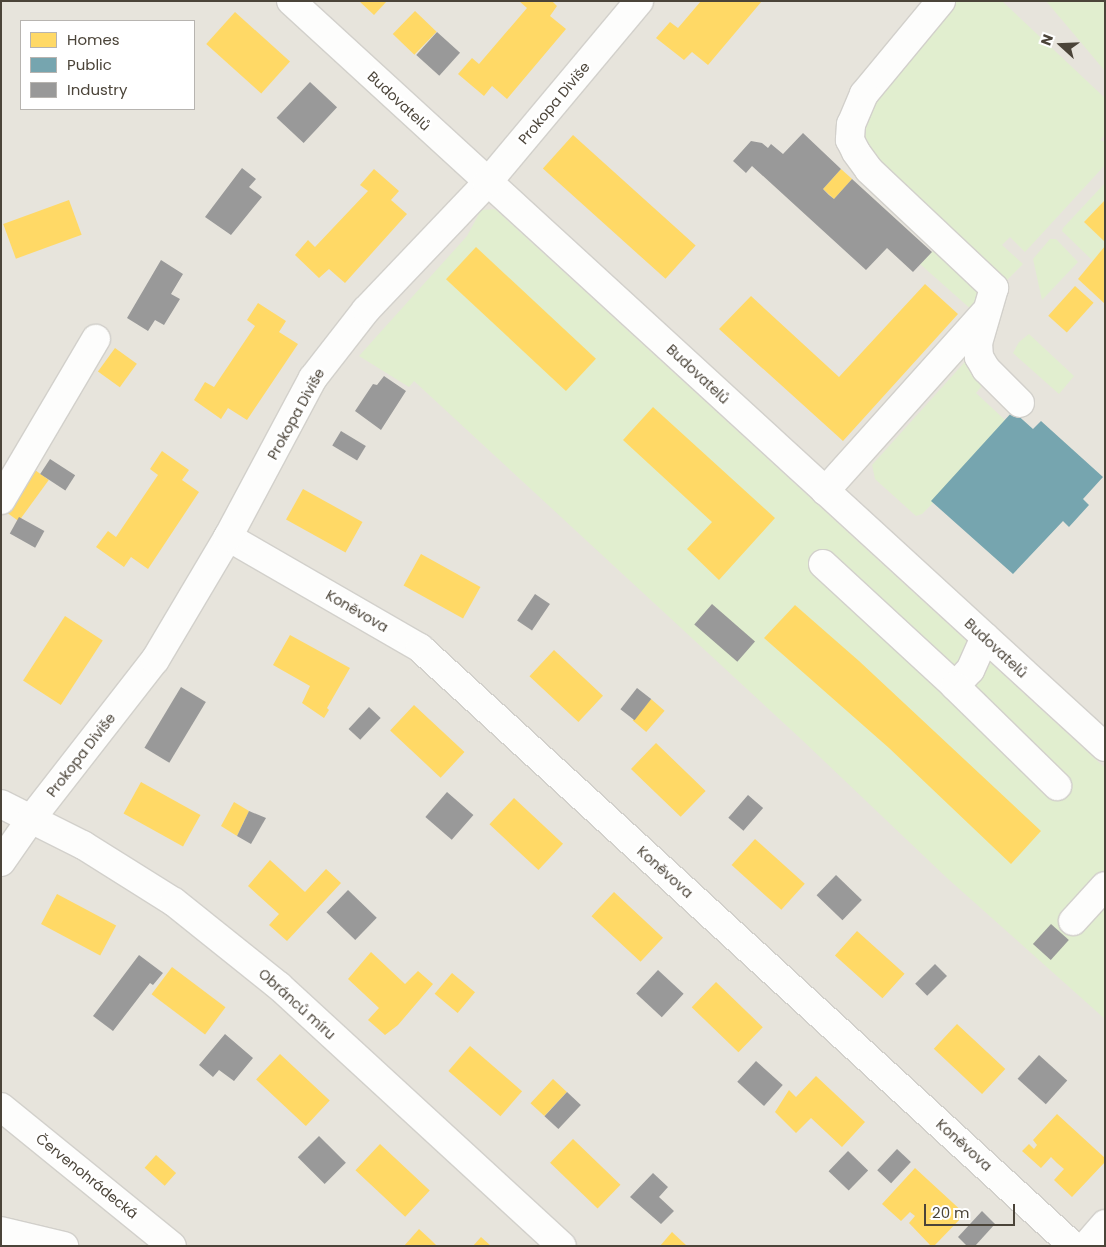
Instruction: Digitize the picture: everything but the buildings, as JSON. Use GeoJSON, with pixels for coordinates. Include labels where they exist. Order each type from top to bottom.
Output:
{"type":"FeatureCollection","features":[{"type":"Feature","properties":{"kind":"street","name":"Budovatelů"},"geometry":{"type":"LineString","coordinates":[[291,1],[487,183],[1105,747]]}},
{"type":"Feature","properties":{"kind":"street","name":"Prokopa Diviše"},"geometry":{"type":"LineString","coordinates":[[1,862],[154,660],[228,537],[313,378],[366,310],[487,183],[639,1]]}},
{"type":"Feature","properties":{"kind":"street"},"geometry":{"type":"LineString","coordinates":[[941,1],[864,94],[852,124],[850,140],[869,170],[994,288],[978,343],[980,357],[986,369],[1020,403]]}},
{"type":"Feature","properties":{"kind":"street"},"geometry":{"type":"LineString","coordinates":[[826,491],[987,310]]}},
{"type":"Feature","properties":{"kind":"street"},"geometry":{"type":"LineString","coordinates":[[1,500],[96,339]]}},
{"type":"Feature","properties":{"kind":"street","name":"Koněvova"},"geometry":{"type":"LineString","coordinates":[[228,537],[420,648],[1073,1246]]}},
{"type":"Feature","properties":{"kind":"street"},"geometry":{"type":"LineString","coordinates":[[823,564],[956,686],[1057,786]]}},
{"type":"Feature","properties":{"kind":"street"},"geometry":{"type":"LineString","coordinates":[[956,686],[970,670],[985,637]]}},
{"type":"Feature","properties":{"kind":"street","name":"Obránců míru"},"geometry":{"type":"LineString","coordinates":[[1,804],[83,845],[174,902],[279,986],[562,1246]]}},
{"type":"Feature","properties":{"kind":"street"},"geometry":{"type":"LineString","coordinates":[[1073,921],[1105,886]]}},
{"type":"Feature","properties":{"kind":"street","name":"Červenohrádecká"},"geometry":{"type":"LineString","coordinates":[[1,1107],[172,1246]]}},
{"type":"Feature","properties":{"kind":"street"},"geometry":{"type":"LineString","coordinates":[[1086,1246],[1105,1224]]}},
{"type":"Feature","properties":{"kind":"street"},"geometry":{"type":"LineString","coordinates":[[1,1231],[64,1246]]}},
{"type":"Feature","properties":{"kind":"shaded area"},"geometry":{"type":"Polygon","coordinates":[[[1,1],[1105,1],[1105,1246],[1,1246],[1,1]]]}},
{"type":"Feature","properties":{"kind":"green space"},"geometry":{"type":"Polygon","coordinates":[[[955,1],[1002,1],[1105,98],[1105,135],[1100,140],[1105,142],[1105,165],[1025,252],[1010,237],[1002,245],[1023,264],[1003,284],[865,149],[861,119],[870,99],[955,1]]]}},
{"type":"Feature","properties":{"kind":"green space"},"geometry":{"type":"Polygon","coordinates":[[[1046,1],[1105,1],[1105,71],[1046,1]]]}},
{"type":"Feature","properties":{"kind":"green space"},"geometry":{"type":"Polygon","coordinates":[[[1105,183],[1105,200],[1084,222],[1105,242],[1105,246],[1093,261],[1062,231],[1105,183]]]}},
{"type":"Feature","properties":{"kind":"green space"},"geometry":{"type":"Polygon","coordinates":[[[495,209],[1105,768],[1105,1019],[947,878],[801,739],[414,381],[409,387],[359,356],[467,236],[481,210],[495,209]]]}},
{"type":"Feature","properties":{"kind":"green space"},"geometry":{"type":"Polygon","coordinates":[[[1050,239],[1056,239],[1078,262],[1042,300],[1033,259],[1050,239]]]}},
{"type":"Feature","properties":{"kind":"green space"},"geometry":{"type":"Polygon","coordinates":[[[939,245],[982,291],[973,311],[920,264],[939,245]]]}},
{"type":"Feature","properties":{"kind":"green space"},"geometry":{"type":"Polygon","coordinates":[[[1029,334],[1074,376],[1059,394],[1013,353],[1019,342],[1029,334]]]}},
{"type":"Feature","properties":{"kind":"green space"},"geometry":{"type":"Polygon","coordinates":[[[972,354],[981,387],[976,393],[1005,420],[933,503],[922,514],[916,516],[875,479],[872,465],[972,354]]]}}]}
